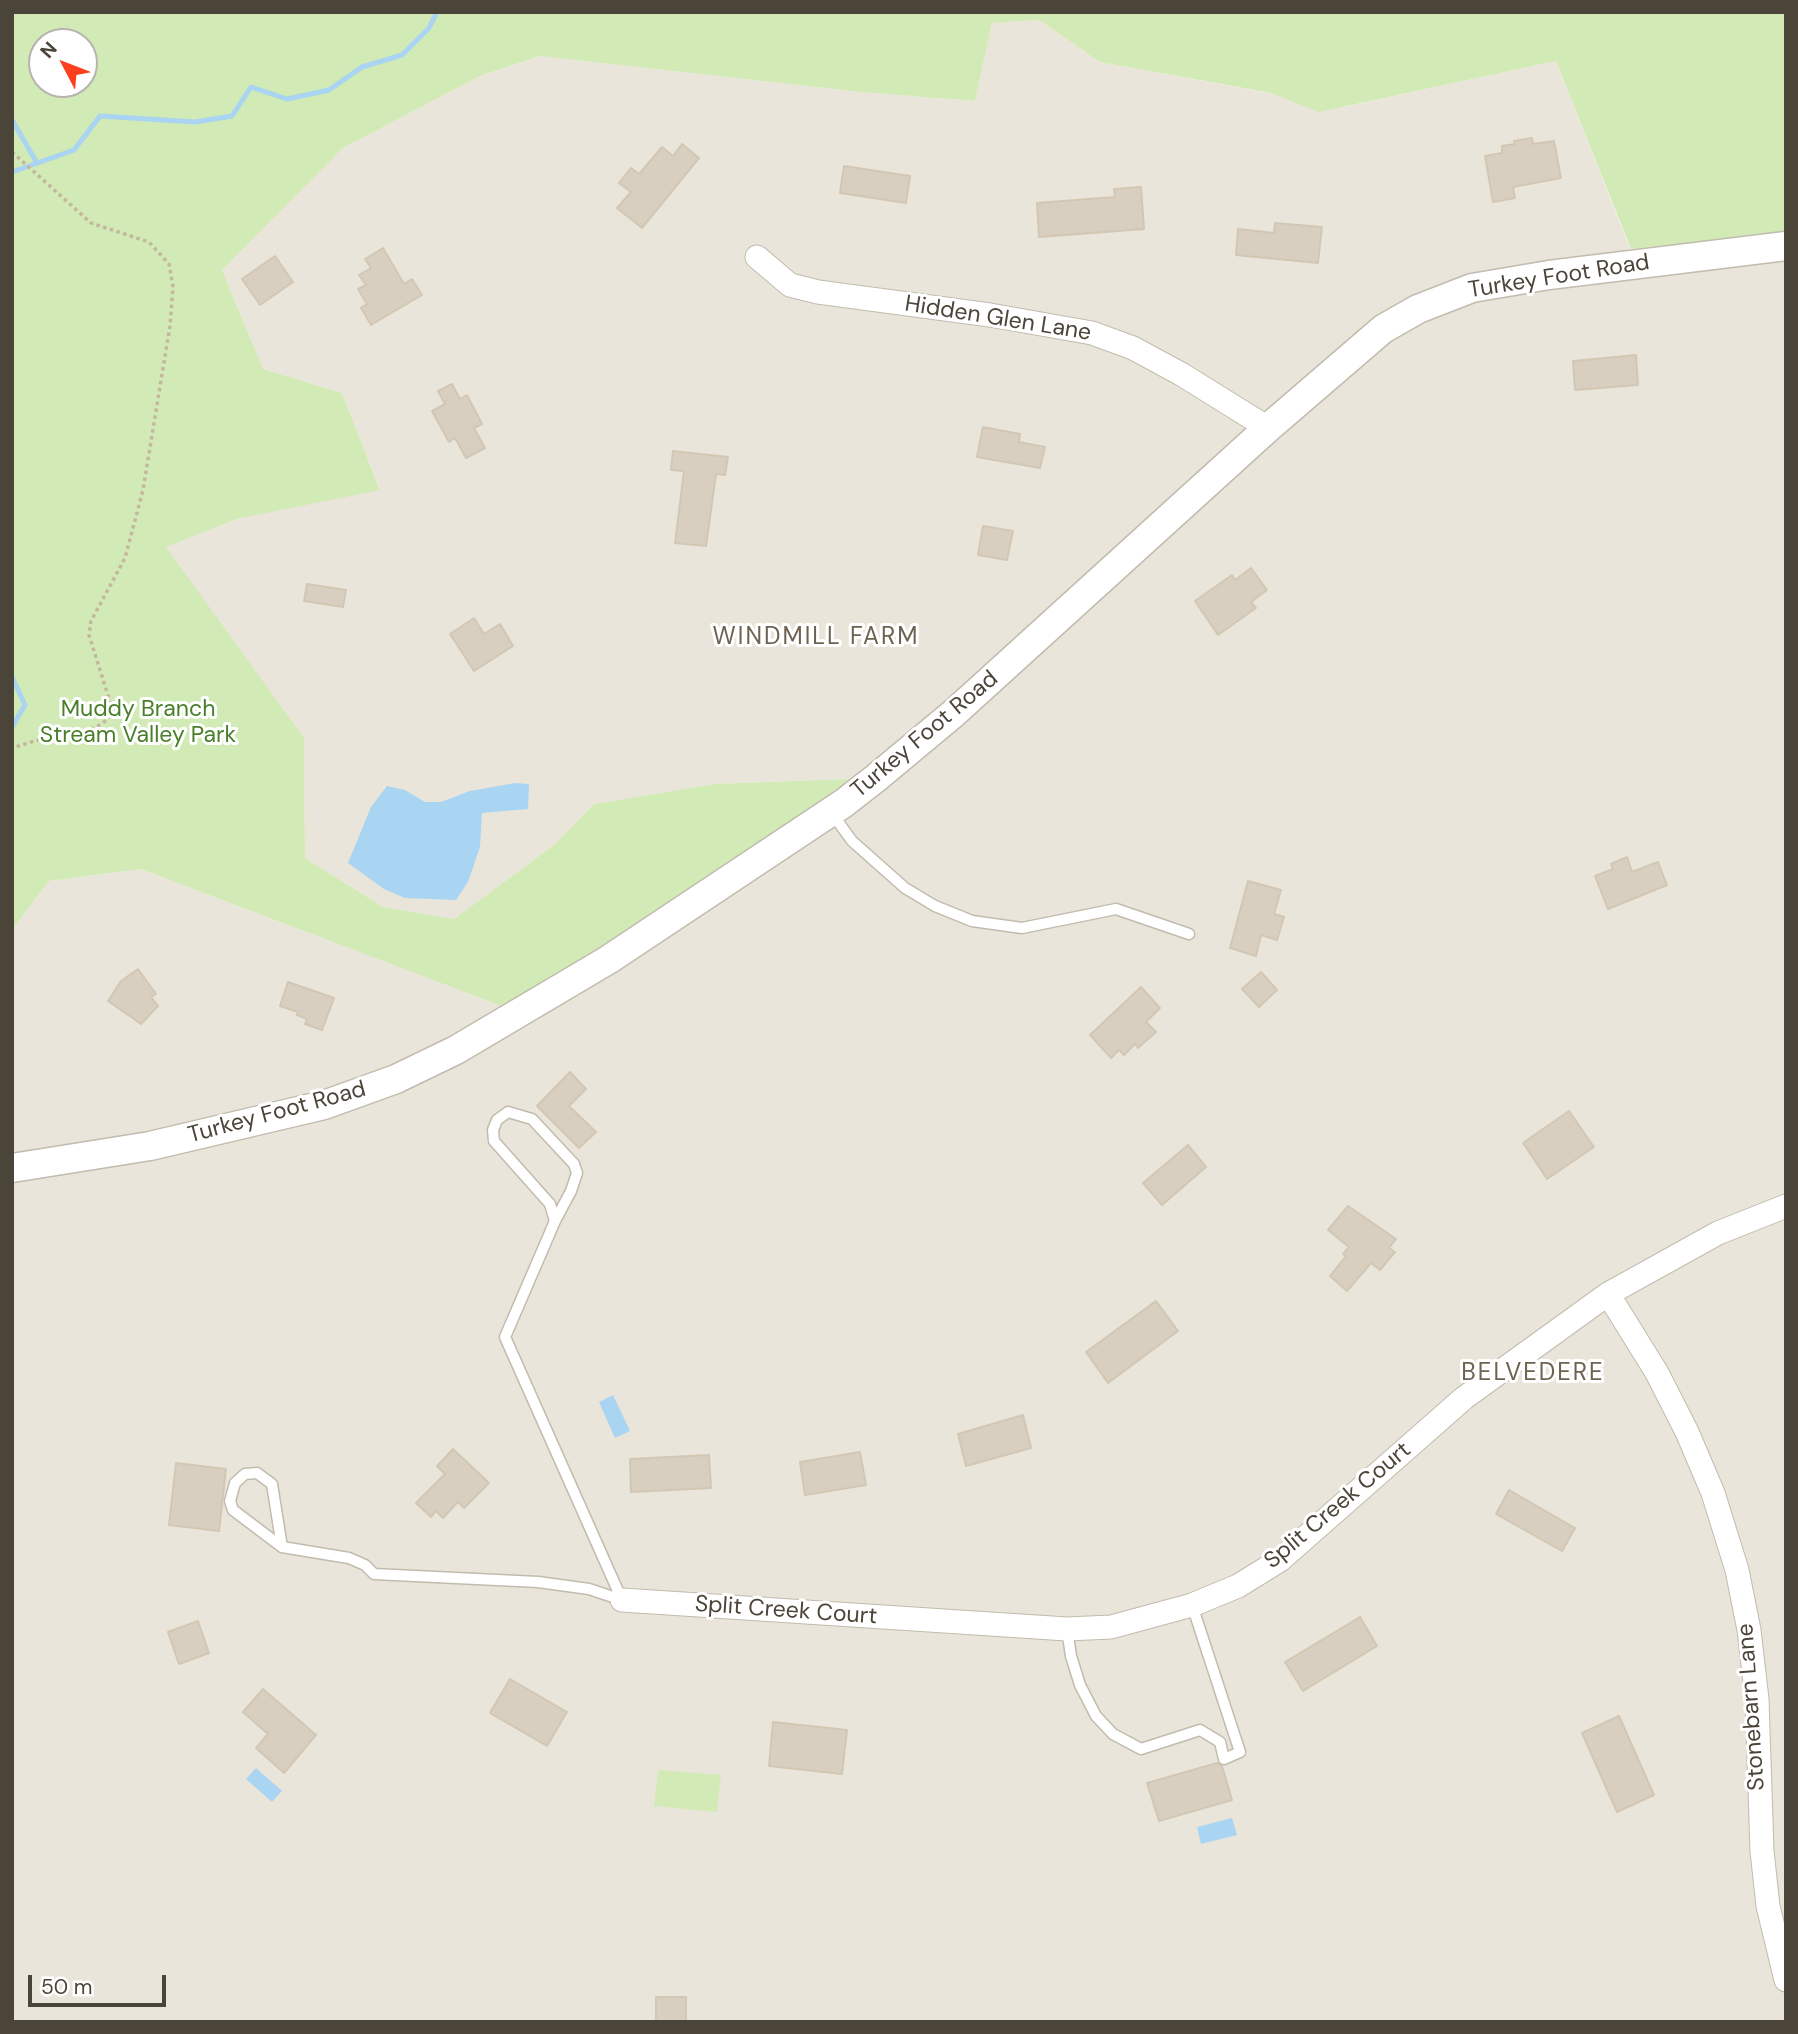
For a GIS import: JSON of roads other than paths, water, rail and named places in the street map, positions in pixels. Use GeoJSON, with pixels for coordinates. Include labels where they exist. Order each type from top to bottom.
{"type":"FeatureCollection","features":[{"type":"Feature","properties":{"kind":"street","name":"Turkey Foot Road"},"geometry":{"type":"LineString","coordinates":[[12,1168],[150,1146],[324,1105],[396,1079],[456,1050],[608,960],[831,812],[954,713],[1268,428],[1383,329],[1418,309],[1472,288],[1635,262],[1786,246]]}},
{"type":"Feature","properties":{"kind":"street","name":"Hidden Glen Lane"},"geometry":{"type":"LineString","coordinates":[[757,257],[773,274],[790,285],[818,292],[990,315],[1092,333],[1133,348],[1181,374],[1268,428]]}},
{"type":"Feature","properties":{"kind":"street","name":"Split Creek Court"},"geometry":{"type":"LineString","coordinates":[[622,1600],[1068,1629],[1111,1627],[1192,1605],[1238,1586],[1280,1560],[1464,1398],[1608,1294],[1718,1233],[1786,1206]]}},
{"type":"Feature","properties":{"kind":"street","name":"Stonebarn Lane"},"geometry":{"type":"LineString","coordinates":[[1608,1294],[1657,1373],[1687,1432],[1713,1493],[1737,1570],[1749,1630],[1757,1699],[1762,1851],[1768,1906],[1786,1980]]}},
{"type":"Feature","properties":{"kind":"lane"},"geometry":{"type":"LineString","coordinates":[[831,812],[852,841],[905,888],[935,906],[972,921],[1022,928],[1116,909],[1189,934]]}},
{"type":"Feature","properties":{"kind":"lane"},"geometry":{"type":"LineString","coordinates":[[555,1221],[550,1204],[494,1141],[493,1130],[497,1120],[508,1112],[532,1119],[574,1164],[576,1173],[571,1191],[555,1221],[505,1337],[622,1600]]}},
{"type":"Feature","properties":{"kind":"lane"},"geometry":{"type":"LineString","coordinates":[[282,1547],[272,1484],[257,1473],[245,1474],[235,1483],[230,1501],[233,1510],[282,1547],[349,1558],[365,1564],[374,1574],[538,1582],[589,1589],[622,1600]]}},
{"type":"Feature","properties":{"kind":"lane"},"geometry":{"type":"LineString","coordinates":[[1068,1629],[1070,1656],[1080,1685],[1097,1716],[1113,1734],[1141,1749],[1200,1730],[1220,1742],[1224,1759],[1240,1752],[1192,1605]]}},
{"type":"Feature","properties":{"kind":"water"},"geometry":{"type":"Polygon","coordinates":[[[515,783],[529,784],[528,809],[482,813],[480,847],[468,882],[456,900],[405,898],[384,889],[348,863],[371,807],[387,786],[405,790],[425,802],[441,802],[470,791],[515,783]]]}},
{"type":"Feature","properties":{"kind":"water"},"geometry":{"type":"Polygon","coordinates":[[[613,1395],[630,1431],[615,1438],[599,1402],[613,1395]]]}},
{"type":"Feature","properties":{"kind":"water"},"geometry":{"type":"Polygon","coordinates":[[[256,1768],[282,1791],[272,1802],[246,1779],[256,1768]]]}},
{"type":"Feature","properties":{"kind":"water"},"geometry":{"type":"Polygon","coordinates":[[[1232,1818],[1237,1835],[1201,1844],[1197,1827],[1232,1818]]]}},
{"type":"Feature","properties":{"kind":"waterway"},"geometry":{"type":"LineString","coordinates":[[12,172],[74,150],[100,116],[195,122],[232,116],[251,87],[287,99],[329,90],[362,67],[402,55],[429,28],[437,12]]}},
{"type":"Feature","properties":{"kind":"waterway"},"geometry":{"type":"LineString","coordinates":[[12,120],[37,163]]}},
{"type":"Feature","properties":{"kind":"waterway"},"geometry":{"type":"LineString","coordinates":[[12,677],[25,705],[12,727]]}},
{"type":"Feature","properties":{"kind":"district","name":"WINDMILL FARM"},"geometry":{"type":"Point","coordinates":[816,638]}},
{"type":"Feature","properties":{"kind":"district","name":"BELVEDERE"},"geometry":{"type":"Point","coordinates":[1533,1374]}},
{"type":"Feature","properties":{"kind":"park label","name":"Muddy Branch Stream Valley Park"},"geometry":{"type":"Point","coordinates":[138,723]}}]}
